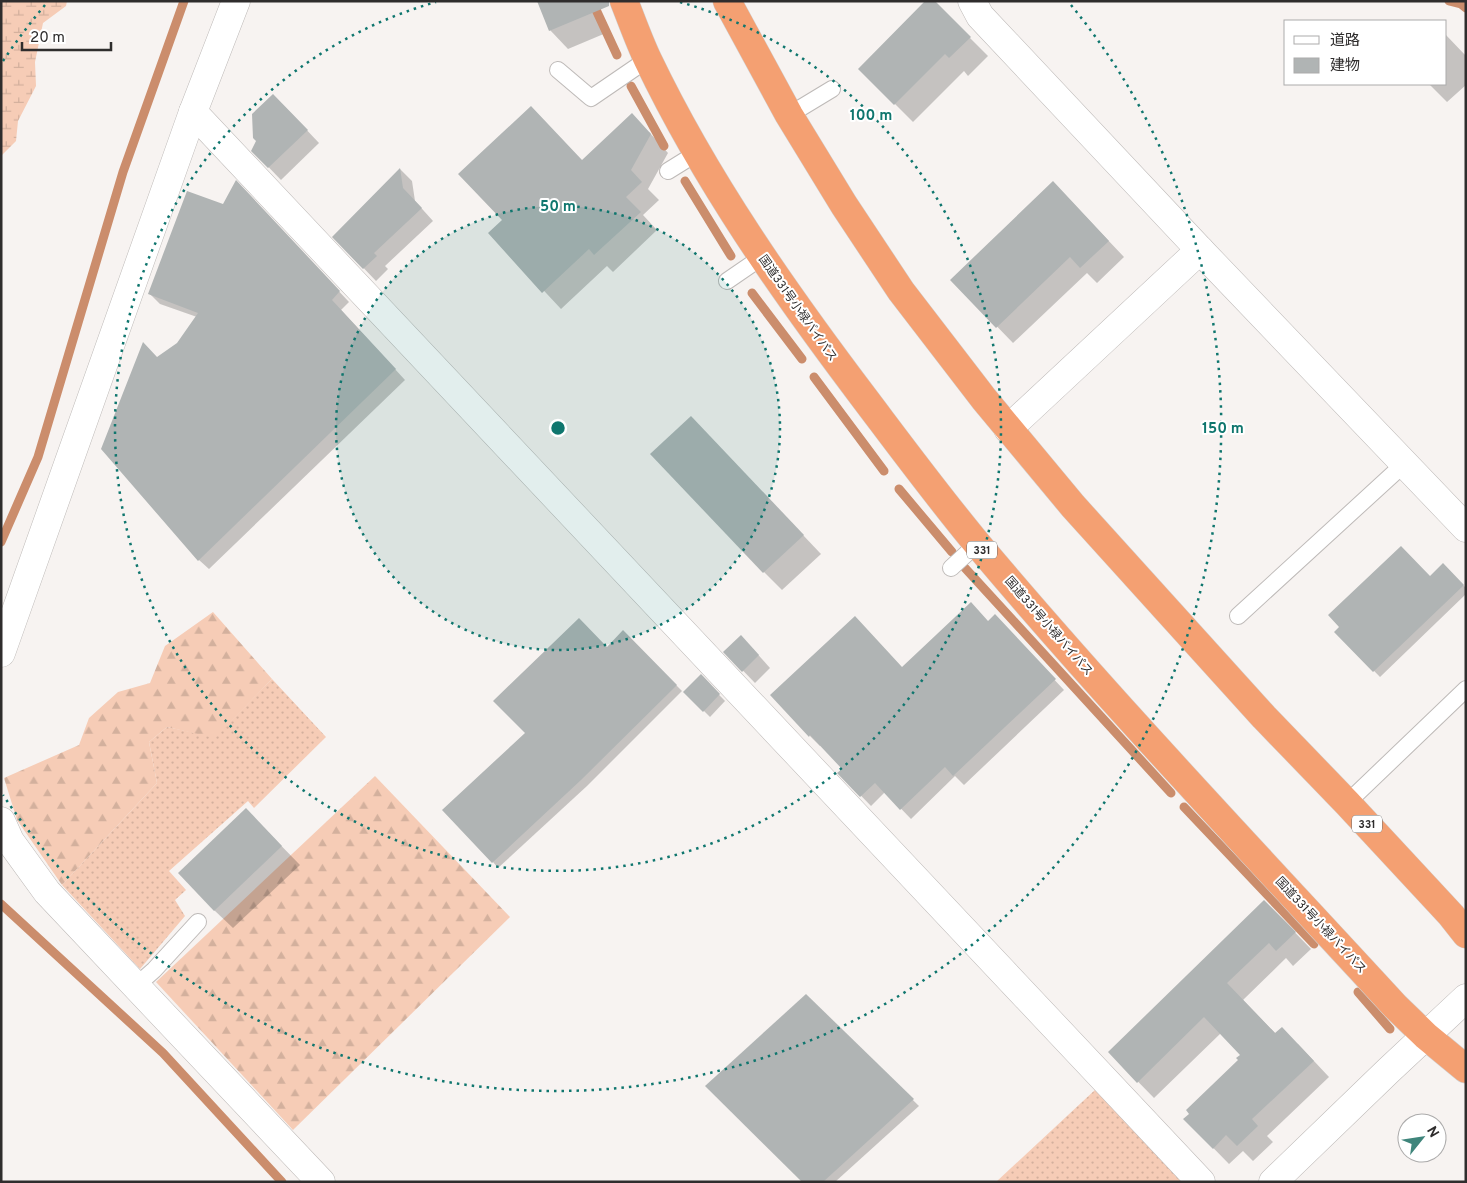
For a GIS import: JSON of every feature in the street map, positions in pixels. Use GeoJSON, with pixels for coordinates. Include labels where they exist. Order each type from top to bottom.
{"type":"FeatureCollection","features":[{"type":"Feature","properties":{"kind":"highway","name":"国道331号小禄バイパス"},"geometry":{"type":"LineString","coordinates":[[624,1],[648,59],[697,153],[762,257],[827,349],[913,463],[977,544],[1110,695],[1382,991],[1426,1036],[1466,1069]]}},
{"type":"Feature","properties":{"kind":"highway","name":"331"},"geometry":{"type":"LineString","coordinates":[[727,1],[789,115],[844,206],[901,291],[1008,429],[1073,506],[1264,717],[1347,802],[1451,915],[1466,934]]}},
{"type":"Feature","properties":{"kind":"street"},"geometry":{"type":"LineString","coordinates":[[1,653],[194,112],[236,1]]}},
{"type":"Feature","properties":{"kind":"street"},"geometry":{"type":"LineString","coordinates":[[972,1],[980,16],[1200,250],[1466,528]]}},
{"type":"Feature","properties":{"kind":"street"},"geometry":{"type":"LineString","coordinates":[[194,112],[1201,1182]]}},
{"type":"Feature","properties":{"kind":"street"},"geometry":{"type":"LineString","coordinates":[[1008,429],[1200,250]]}},
{"type":"Feature","properties":{"kind":"street"},"geometry":{"type":"LineString","coordinates":[[1,821],[10,841],[47,892],[321,1182]]}},
{"type":"Feature","properties":{"kind":"street"},"geometry":{"type":"LineString","coordinates":[[1273,1182],[1466,998]]}},
{"type":"Feature","properties":{"kind":"lane"},"geometry":{"type":"LineString","coordinates":[[558,70],[592,98],[648,59]]}},
{"type":"Feature","properties":{"kind":"lane"},"geometry":{"type":"LineString","coordinates":[[789,115],[832,89]]}},
{"type":"Feature","properties":{"kind":"lane"},"geometry":{"type":"LineString","coordinates":[[668,171],[697,153]]}},
{"type":"Feature","properties":{"kind":"lane"},"geometry":{"type":"LineString","coordinates":[[727,281],[762,257]]}},
{"type":"Feature","properties":{"kind":"lane"},"geometry":{"type":"LineString","coordinates":[[1238,616],[1404,464]]}},
{"type":"Feature","properties":{"kind":"lane"},"geometry":{"type":"LineString","coordinates":[[951,568],[977,544]]}},
{"type":"Feature","properties":{"kind":"lane"},"geometry":{"type":"LineString","coordinates":[[1347,802],[1466,689]]}},
{"type":"Feature","properties":{"kind":"lane"},"geometry":{"type":"LineString","coordinates":[[136,986],[154,970],[198,922]]}},
{"type":"Feature","properties":{"kind":"green space"},"geometry":{"type":"Polygon","coordinates":[[[1,1],[67,1],[66,6],[43,23],[35,62],[36,86],[18,121],[16,141],[1,156],[1,1]]]}},
{"type":"Feature","properties":{"kind":"green space"},"geometry":{"type":"Polygon","coordinates":[[[213,612],[272,679],[215,738],[167,727],[149,742],[157,783],[62,885],[17,820],[4,778],[79,745],[89,718],[118,692],[150,683],[165,646],[213,612]]]}},
{"type":"Feature","properties":{"kind":"green space"},"geometry":{"type":"Polygon","coordinates":[[[272,679],[326,737],[254,808],[248,801],[169,871],[186,890],[175,900],[185,916],[140,969],[62,885],[157,783],[149,742],[167,727],[215,737],[272,679]]]}},
{"type":"Feature","properties":{"kind":"green space"},"geometry":{"type":"Polygon","coordinates":[[[375,776],[510,917],[293,1130],[156,982],[375,776]]]}},
{"type":"Feature","properties":{"kind":"green space"},"geometry":{"type":"Polygon","coordinates":[[[1096,1089],[1184,1182],[996,1182],[1096,1089]]]}},
{"type":"Feature","properties":{"kind":"building"},"geometry":{"type":"Polygon","coordinates":[[[537,1],[609,1],[609,6],[549,31],[537,1]]]}},
{"type":"Feature","properties":{"kind":"building"},"geometry":{"type":"Polygon","coordinates":[[[925,1],[935,1],[971,37],[949,58],[945,54],[894,105],[858,69],[925,1]]]}},
{"type":"Feature","properties":{"kind":"building"},"geometry":{"type":"Polygon","coordinates":[[[273,94],[308,130],[268,168],[251,151],[256,141],[253,138],[252,114],[273,94]]]}},
{"type":"Feature","properties":{"kind":"building"},"geometry":{"type":"Polygon","coordinates":[[[531,106],[582,160],[632,113],[651,134],[631,170],[642,182],[626,197],[641,212],[594,255],[589,249],[542,293],[488,233],[502,220],[458,174],[531,106]]]}},
{"type":"Feature","properties":{"kind":"building"},"geometry":{"type":"Polygon","coordinates":[[[400,168],[403,188],[422,208],[374,253],[377,256],[363,269],[332,237],[400,168]]]}},
{"type":"Feature","properties":{"kind":"building"},"geometry":{"type":"Polygon","coordinates":[[[236,180],[340,291],[332,300],[396,369],[198,561],[101,449],[143,342],[157,357],[177,343],[198,313],[148,294],[187,191],[223,204],[236,180]]]}},
{"type":"Feature","properties":{"kind":"building"},"geometry":{"type":"Polygon","coordinates":[[[1053,181],[1109,241],[1080,268],[1070,257],[996,328],[950,280],[1053,181]]]}},
{"type":"Feature","properties":{"kind":"building"},"geometry":{"type":"Polygon","coordinates":[[[691,416],[804,535],[763,573],[650,454],[691,416]]]}},
{"type":"Feature","properties":{"kind":"building"},"geometry":{"type":"Polygon","coordinates":[[[1401,546],[1430,576],[1443,563],[1464,585],[1373,672],[1334,632],[1339,627],[1328,615],[1401,546]]]}},
{"type":"Feature","properties":{"kind":"building"},"geometry":{"type":"Polygon","coordinates":[[[971,602],[988,621],[995,614],[1056,679],[953,776],[945,767],[900,810],[875,783],[860,797],[837,773],[842,769],[770,695],[855,616],[902,667],[971,602]]]}},
{"type":"Feature","properties":{"kind":"building"},"geometry":{"type":"Polygon","coordinates":[[[579,618],[607,647],[623,630],[677,685],[581,780],[492,863],[442,810],[525,733],[493,701],[579,618]]]}},
{"type":"Feature","properties":{"kind":"building"},"geometry":{"type":"Polygon","coordinates":[[[741,635],[759,655],[742,672],[723,652],[741,635]]]}},
{"type":"Feature","properties":{"kind":"building"},"geometry":{"type":"Polygon","coordinates":[[[701,674],[720,694],[703,712],[683,692],[701,674]]]}},
{"type":"Feature","properties":{"kind":"building"},"geometry":{"type":"Polygon","coordinates":[[[246,808],[282,846],[214,911],[178,873],[246,808]]]}},
{"type":"Feature","properties":{"kind":"building"},"geometry":{"type":"Polygon","coordinates":[[[1264,900],[1296,932],[1276,951],[1269,943],[1227,983],[1275,1033],[1282,1027],[1314,1061],[1252,1119],[1258,1126],[1237,1146],[1226,1135],[1213,1149],[1183,1119],[1189,1114],[1186,1110],[1238,1060],[1236,1058],[1240,1055],[1204,1017],[1137,1083],[1108,1052],[1264,900]]]}},
{"type":"Feature","properties":{"kind":"building"},"geometry":{"type":"Polygon","coordinates":[[[806,994],[914,1099],[823,1182],[802,1182],[705,1086],[806,994]]]}},
{"type":"Feature","properties":{"kind":"waterway"},"geometry":{"type":"LineString","coordinates":[[1,542],[38,457],[123,172],[184,1]]}},
{"type":"Feature","properties":{"kind":"waterway"},"geometry":{"type":"LineString","coordinates":[[592,1],[617,55]]}},
{"type":"Feature","properties":{"kind":"waterway"},"geometry":{"type":"LineString","coordinates":[[1449,1],[1461,4],[1466,8]]}},
{"type":"Feature","properties":{"kind":"waterway"},"geometry":{"type":"LineString","coordinates":[[631,86],[664,146]]}},
{"type":"Feature","properties":{"kind":"waterway"},"geometry":{"type":"LineString","coordinates":[[685,181],[731,256]]}},
{"type":"Feature","properties":{"kind":"waterway"},"geometry":{"type":"LineString","coordinates":[[752,293],[802,359]]}},
{"type":"Feature","properties":{"kind":"waterway"},"geometry":{"type":"LineString","coordinates":[[814,377],[884,471]]}},
{"type":"Feature","properties":{"kind":"waterway"},"geometry":{"type":"LineString","coordinates":[[899,489],[952,552]]}},
{"type":"Feature","properties":{"kind":"waterway"},"geometry":{"type":"LineString","coordinates":[[965,568],[1171,793]]}},
{"type":"Feature","properties":{"kind":"waterway"},"geometry":{"type":"LineString","coordinates":[[1184,807],[1314,944]]}},
{"type":"Feature","properties":{"kind":"waterway"},"geometry":{"type":"LineString","coordinates":[[1,904],[163,1053],[282,1182]]}},
{"type":"Feature","properties":{"kind":"waterway"},"geometry":{"type":"LineString","coordinates":[[1358,992],[1390,1029]]}}]}
